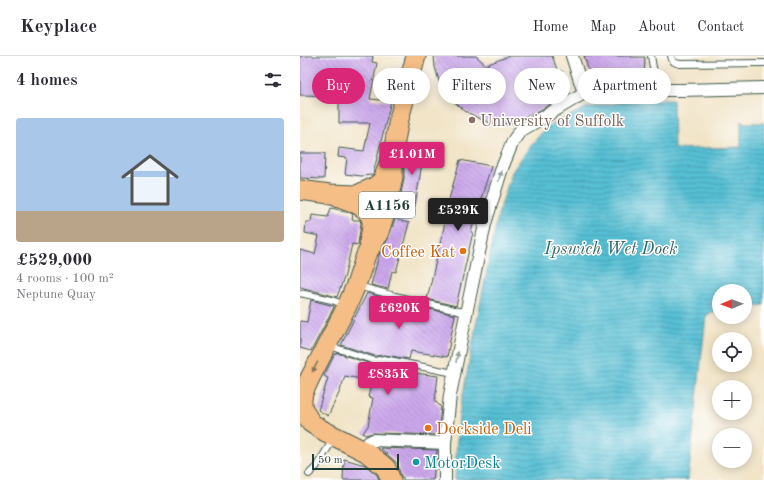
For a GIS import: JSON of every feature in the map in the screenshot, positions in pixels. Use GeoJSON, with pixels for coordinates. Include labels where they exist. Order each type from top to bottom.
{"type":"FeatureCollection","features":[{"type":"Feature","properties":{"kind":"main road","name":"A1156"},"geometry":{"type":"LineString","coordinates":[[300,190],[330,194],[357,195],[376,186],[382,180],[385,176],[393,152],[399,119],[416,56]]}},
{"type":"Feature","properties":{"kind":"main road","name":"A1156"},"geometry":{"type":"LineString","coordinates":[[390,478],[386,468],[380,462],[364,451],[311,423],[301,407],[303,393],[347,306],[356,286],[366,255],[390,208],[393,177],[393,152]]}},
{"type":"Feature","properties":{"kind":"main road"},"geometry":{"type":"LineString","coordinates":[[330,194],[354,202],[364,208],[370,216],[372,224],[366,255]]}},
{"type":"Feature","properties":{"kind":"street"},"geometry":{"type":"LineString","coordinates":[[572,56],[578,74]]}},
{"type":"Feature","properties":{"kind":"street"},"geometry":{"type":"LineString","coordinates":[[671,90],[764,88]]}},
{"type":"Feature","properties":{"kind":"street"},"geometry":{"type":"LineString","coordinates":[[445,480],[445,443],[454,373],[485,224],[502,168],[513,141],[520,131],[578,97]]}},
{"type":"Feature","properties":{"kind":"street"},"geometry":{"type":"LineString","coordinates":[[364,451],[369,442],[374,440],[445,443]]}},
{"type":"Feature","properties":{"kind":"lane"},"geometry":{"type":"LineString","coordinates":[[651,56],[653,68]]}},
{"type":"Feature","properties":{"kind":"lane"},"geometry":{"type":"LineString","coordinates":[[671,56],[674,62],[680,64],[764,63]]}},
{"type":"Feature","properties":{"kind":"lane"},"geometry":{"type":"LineString","coordinates":[[356,286],[466,313]]}},
{"type":"Feature","properties":{"kind":"lane"},"geometry":{"type":"LineString","coordinates":[[300,293],[332,300],[347,306]]}},
{"type":"Feature","properties":{"kind":"lane"},"geometry":{"type":"LineString","coordinates":[[327,345],[375,361],[384,359],[454,373]]}},
{"type":"Feature","properties":{"kind":"lane"},"geometry":{"type":"LineString","coordinates":[[309,474],[316,468],[335,436]]}},
{"type":"Feature","properties":{"kind":"water","name":"Ipswich Wet Dock"},"geometry":{"type":"Polygon","coordinates":[[[671,100],[673,100],[674,149],[741,147],[741,121],[746,123],[764,123],[764,305],[752,307],[752,284],[712,284],[712,312],[706,316],[688,480],[455,480],[459,415],[498,215],[512,172],[530,146],[548,126],[588,107],[611,104],[671,104],[671,100]]]}},
{"type":"Feature","properties":{"kind":"building"},"geometry":{"type":"Polygon","coordinates":[[[300,56],[373,56],[372,62],[377,63],[376,68],[373,68],[373,84],[370,99],[373,99],[373,104],[390,104],[372,175],[362,176],[345,174],[347,158],[338,157],[339,148],[364,151],[370,123],[339,123],[339,104],[365,104],[365,68],[312,68],[312,95],[300,95],[300,56]]]}},
{"type":"Feature","properties":{"kind":"building"},"geometry":{"type":"Polygon","coordinates":[[[434,56],[476,56],[486,65],[509,56],[552,56],[556,68],[514,68],[514,104],[551,104],[537,112],[508,124],[491,123],[478,118],[465,111],[457,104],[506,104],[506,68],[438,68],[438,78],[434,56]]]}},
{"type":"Feature","properties":{"kind":"building"},"geometry":{"type":"Polygon","coordinates":[[[584,56],[645,57],[645,68],[588,68],[584,56]]]}},
{"type":"Feature","properties":{"kind":"building"},"geometry":{"type":"Polygon","coordinates":[[[407,147],[424,151],[415,206],[399,203],[404,179],[404,164],[407,147]]]}},
{"type":"Feature","properties":{"kind":"building"},"geometry":{"type":"Polygon","coordinates":[[[300,153],[325,153],[324,179],[300,178],[300,153]]]}},
{"type":"Feature","properties":{"kind":"building"},"geometry":{"type":"Polygon","coordinates":[[[460,160],[491,166],[471,232],[473,232],[456,306],[427,299],[448,210],[446,210],[460,160]]]}},
{"type":"Feature","properties":{"kind":"building"},"geometry":{"type":"Polygon","coordinates":[[[331,208],[351,213],[353,215],[352,220],[360,220],[361,223],[358,245],[352,244],[345,275],[337,297],[300,287],[300,250],[315,254],[319,236],[305,233],[306,222],[311,222],[312,215],[328,217],[331,208]]]}},
{"type":"Feature","properties":{"kind":"building"},"geometry":{"type":"Polygon","coordinates":[[[395,219],[409,223],[396,272],[392,271],[388,289],[371,285],[379,255],[388,239],[395,219]]]}},
{"type":"Feature","properties":{"kind":"building"},"geometry":{"type":"Polygon","coordinates":[[[367,293],[404,303],[403,307],[424,311],[425,308],[455,315],[447,357],[411,351],[409,359],[385,355],[375,356],[341,345],[367,293]]]}},
{"type":"Feature","properties":{"kind":"building"},"geometry":{"type":"Polygon","coordinates":[[[311,300],[334,306],[311,351],[300,348],[300,321],[307,322],[311,300]]]}},
{"type":"Feature","properties":{"kind":"building"},"geometry":{"type":"Polygon","coordinates":[[[337,353],[374,365],[384,364],[408,368],[407,372],[438,376],[435,401],[441,407],[438,435],[373,433],[365,435],[363,433],[368,426],[373,398],[368,397],[372,381],[345,376],[340,391],[328,416],[318,410],[328,378],[324,376],[335,354],[336,355],[337,353]]]}},
{"type":"Feature","properties":{"kind":"building","name":"MotorDesk"},"geometry":{"type":"Polygon","coordinates":[[[380,448],[437,450],[433,480],[403,480],[397,463],[380,448]]]}},
{"type":"Feature","properties":{"kind":"building"},"geometry":{"type":"Polygon","coordinates":[[[344,459],[365,465],[377,475],[379,480],[343,480],[344,459]]]}},
{"type":"Feature","properties":{"kind":"place","name":"University of Suffolk"},"geometry":{"type":"Point","coordinates":[472,120]}},
{"type":"Feature","properties":{"kind":"place","name":"Coffee Kat"},"geometry":{"type":"Point","coordinates":[463,251]}},
{"type":"Feature","properties":{"kind":"place","name":"Dockside Deli"},"geometry":{"type":"Point","coordinates":[428,428]}},
{"type":"Feature","properties":{"kind":"place","name":"MotorDesk"},"geometry":{"type":"Point","coordinates":[416,462]}}]}
